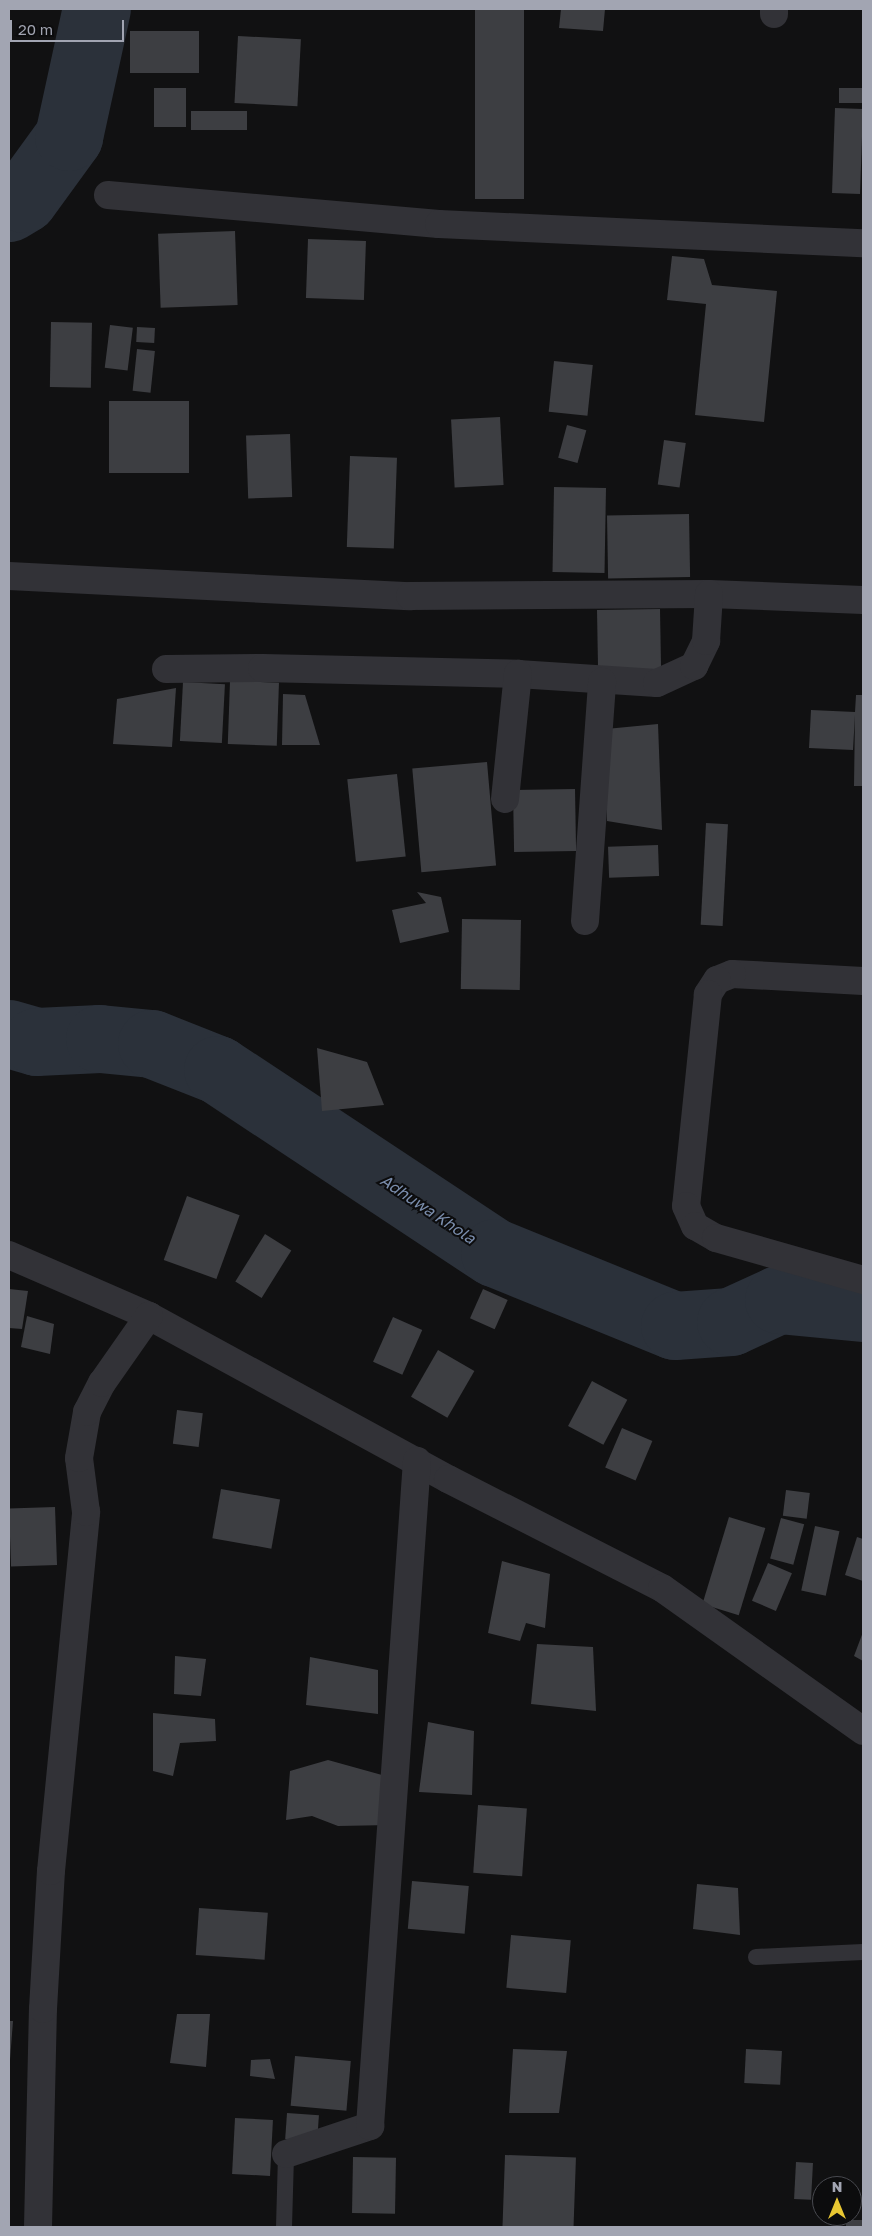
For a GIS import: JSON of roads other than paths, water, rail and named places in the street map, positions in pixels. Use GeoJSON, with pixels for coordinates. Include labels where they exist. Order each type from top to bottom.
{"type":"FeatureCollection","features":[{"type":"Feature","properties":{"kind":"street"},"geometry":{"type":"LineString","coordinates":[[108,196],[439,224],[863,243]]}},
{"type":"Feature","properties":{"kind":"street"},"geometry":{"type":"LineString","coordinates":[[9,576],[410,596],[709,594],[863,600]]}},
{"type":"Feature","properties":{"kind":"street"},"geometry":{"type":"LineString","coordinates":[[166,669],[262,668],[518,674],[602,682],[656,683],[694,666],[706,641],[709,594]]}},
{"type":"Feature","properties":{"kind":"street"},"geometry":{"type":"LineString","coordinates":[[506,799],[518,674]]}},
{"type":"Feature","properties":{"kind":"street"},"geometry":{"type":"LineString","coordinates":[[585,921],[602,682]]}},
{"type":"Feature","properties":{"kind":"street"},"geometry":{"type":"LineString","coordinates":[[863,981],[732,974],[717,980],[708,994],[686,1206],[695,1226],[716,1238],[863,1280]]}},
{"type":"Feature","properties":{"kind":"street"},"geometry":{"type":"LineString","coordinates":[[9,1255],[149,1316],[417,1461],[662,1588],[863,1732]]}},
{"type":"Feature","properties":{"kind":"street"},"geometry":{"type":"LineString","coordinates":[[38,2227],[43,2009],[51,1870],[86,1512],[79,1458],[87,1412],[102,1383],[149,1316]]}},
{"type":"Feature","properties":{"kind":"street"},"geometry":{"type":"LineString","coordinates":[[286,2154],[370,2126],[417,1461]]}},
{"type":"Feature","properties":{"kind":"lane"},"geometry":{"type":"LineString","coordinates":[[756,1957],[863,1952]]}},
{"type":"Feature","properties":{"kind":"lane"},"geometry":{"type":"LineString","coordinates":[[284,2227],[286,2154]]}},
{"type":"Feature","properties":{"kind":"waterway","name":"Adhuwa Khola"},"geometry":{"type":"LineString","coordinates":[[9,208],[24,199],[69,137],[97,9]]}},
{"type":"Feature","properties":{"kind":"waterway","name":"Adhuwa Khola"},"geometry":{"type":"LineString","coordinates":[[9,1034],[37,1042],[100,1039],[152,1044],[218,1070],[495,1253],[675,1326],[731,1322],[779,1300],[863,1308]]}}]}
